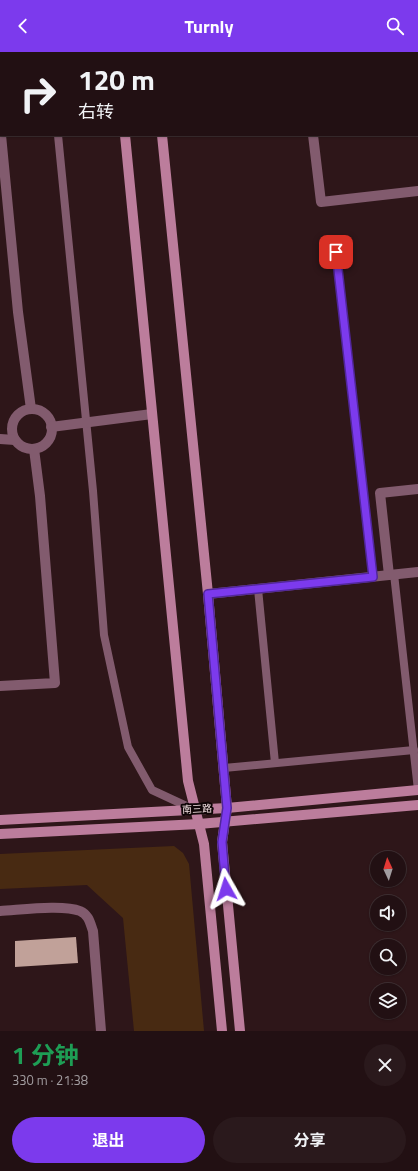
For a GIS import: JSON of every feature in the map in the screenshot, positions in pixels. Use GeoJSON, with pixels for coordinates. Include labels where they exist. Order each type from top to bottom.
{"type":"FeatureCollection","features":[{"type":"Feature","properties":{"kind":"main road"},"geometry":{"type":"LineString","coordinates":[[124,136],[188,781],[204,844],[222,1031]]}},
{"type":"Feature","properties":{"kind":"main road"},"geometry":{"type":"LineString","coordinates":[[162,136],[224,768],[227,808],[222,842],[240,1031]]}},
{"type":"Feature","properties":{"kind":"main road","name":"南三路"},"geometry":{"type":"LineString","coordinates":[[0,820],[227,808],[418,790]]}},
{"type":"Feature","properties":{"kind":"main road","name":"南三路"},"geometry":{"type":"LineString","coordinates":[[0,834],[199,824],[418,805]]}},
{"type":"Feature","properties":{"kind":"street"},"geometry":{"type":"LineString","coordinates":[[1,136],[2,169],[18,312],[31,408]]}},
{"type":"Feature","properties":{"kind":"street"},"geometry":{"type":"LineString","coordinates":[[313,136],[321,202],[418,191]]}},
{"type":"Feature","properties":{"kind":"street"},"geometry":{"type":"LineString","coordinates":[[31,408],[42,411],[48,418],[51,427],[47,442],[40,448],[34,449],[21,446],[15,440],[12,430],[14,420],[20,412],[31,408]]}},
{"type":"Feature","properties":{"kind":"street"},"geometry":{"type":"LineString","coordinates":[[51,427],[152,414]]}},
{"type":"Feature","properties":{"kind":"street"},"geometry":{"type":"LineString","coordinates":[[0,439],[15,440]]}},
{"type":"Feature","properties":{"kind":"street"},"geometry":{"type":"LineString","coordinates":[[0,686],[55,683],[41,504],[34,449]]}},
{"type":"Feature","properties":{"kind":"street"},"geometry":{"type":"LineString","coordinates":[[391,575],[380,493],[418,489]]}},
{"type":"Feature","properties":{"kind":"street"},"geometry":{"type":"LineString","coordinates":[[208,594],[418,572]]}},
{"type":"Feature","properties":{"kind":"street"},"geometry":{"type":"LineString","coordinates":[[0,911],[66,908],[81,912],[89,918],[93,931],[101,1031]]}},
{"type":"Feature","properties":{"kind":"lane"},"geometry":{"type":"LineString","coordinates":[[58,136],[86,423],[104,635],[128,747],[152,790],[195,810]]}},
{"type":"Feature","properties":{"kind":"lane"},"geometry":{"type":"LineString","coordinates":[[336,252],[373,577]]}},
{"type":"Feature","properties":{"kind":"lane"},"geometry":{"type":"LineString","coordinates":[[391,575],[418,790]]}},
{"type":"Feature","properties":{"kind":"lane"},"geometry":{"type":"LineString","coordinates":[[258,589],[276,763]]}},
{"type":"Feature","properties":{"kind":"lane"},"geometry":{"type":"LineString","coordinates":[[224,768],[414,750]]}},
{"type":"Feature","properties":{"kind":"shaded area"},"geometry":{"type":"Polygon","coordinates":[[[174,846],[183,853],[189,864],[204,1031],[134,1031],[123,918],[87,885],[0,889],[0,854],[174,846]]]}},
{"type":"Feature","properties":{"kind":"building"},"geometry":{"type":"Polygon","coordinates":[[[76,937],[78,963],[15,967],[15,941],[76,937]]]}},
{"type":"Feature","properties":{"kind":"route"},"geometry":{"type":"LineString","coordinates":[[226,889],[222,842],[227,808],[208,594],[373,577],[336,252]]}}]}
